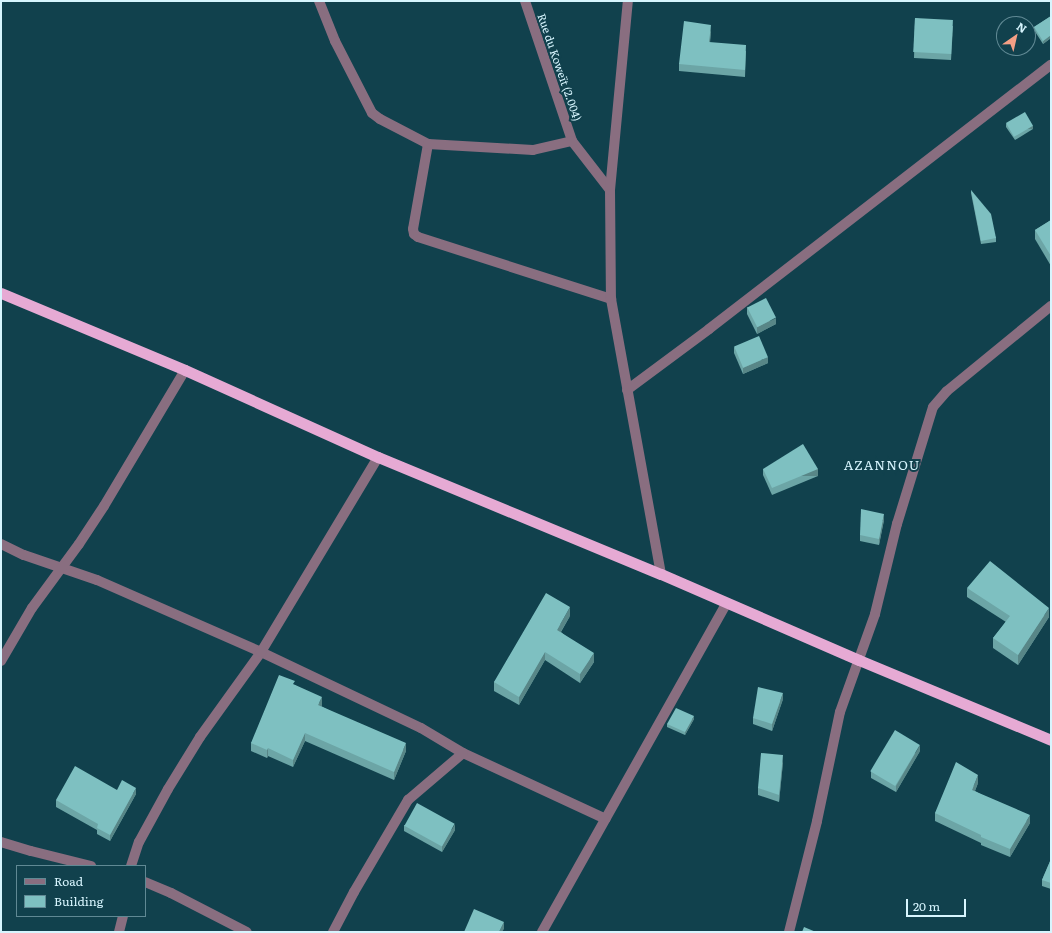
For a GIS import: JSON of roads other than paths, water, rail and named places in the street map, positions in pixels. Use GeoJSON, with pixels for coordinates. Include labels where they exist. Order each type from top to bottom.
{"type":"FeatureCollection","features":[{"type":"Feature","properties":{"kind":"highway"},"geometry":{"type":"LineString","coordinates":[[1,293],[185,370],[378,457],[661,574],[859,660],[1051,740]]}},
{"type":"Feature","properties":{"kind":"street"},"geometry":{"type":"LineString","coordinates":[[319,1],[335,41],[372,113],[380,119],[428,144],[533,150],[572,141]]}},
{"type":"Feature","properties":{"kind":"street","name":"Rue du Koweït (2.004)"},"geometry":{"type":"LineString","coordinates":[[525,1],[572,141],[610,190]]}},
{"type":"Feature","properties":{"kind":"street"},"geometry":{"type":"LineString","coordinates":[[628,1],[610,190],[611,299],[661,574]]}},
{"type":"Feature","properties":{"kind":"street"},"geometry":{"type":"LineString","coordinates":[[627,390],[709,329],[1051,65]]}},
{"type":"Feature","properties":{"kind":"street"},"geometry":{"type":"LineString","coordinates":[[428,144],[413,229],[414,234],[418,237],[611,299]]}},
{"type":"Feature","properties":{"kind":"street"},"geometry":{"type":"LineString","coordinates":[[789,932],[817,821],[840,712],[874,614],[897,524],[933,407],[946,390],[1051,306]]}},
{"type":"Feature","properties":{"kind":"street"},"geometry":{"type":"LineString","coordinates":[[1,661],[32,608],[100,513],[185,370]]}},
{"type":"Feature","properties":{"kind":"street"},"geometry":{"type":"LineString","coordinates":[[131,865],[139,842],[168,789],[200,737],[261,652],[378,457]]}},
{"type":"Feature","properties":{"kind":"street"},"geometry":{"type":"LineString","coordinates":[[1,544],[24,554],[62,566],[261,652],[421,728],[463,753],[606,819]]}},
{"type":"Feature","properties":{"kind":"street"},"geometry":{"type":"LineString","coordinates":[[542,932],[727,603]]}},
{"type":"Feature","properties":{"kind":"street"},"geometry":{"type":"LineString","coordinates":[[333,932],[354,892],[408,800],[463,753]]}},
{"type":"Feature","properties":{"kind":"street"},"geometry":{"type":"LineString","coordinates":[[1,842],[87,865]]}},
{"type":"Feature","properties":{"kind":"street"},"geometry":{"type":"LineString","coordinates":[[146,882],[171,893],[247,932]]}},
{"type":"Feature","properties":{"kind":"street"},"geometry":{"type":"LineString","coordinates":[[119,932],[123,917]]}},
{"type":"Feature","properties":{"kind":"district","name":"AZANNOU"},"geometry":{"type":"Point","coordinates":[882,465]}}]}
